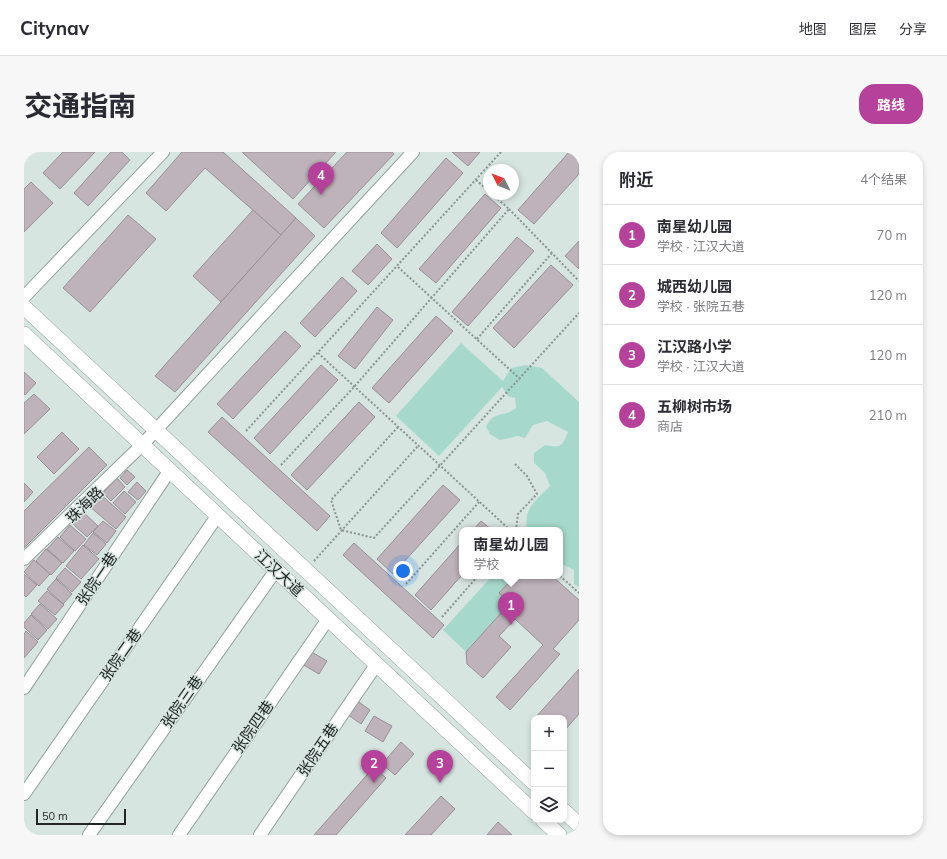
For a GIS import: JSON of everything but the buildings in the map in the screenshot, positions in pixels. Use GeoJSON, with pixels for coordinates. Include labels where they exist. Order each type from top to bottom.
{"type":"FeatureCollection","features":[{"type":"Feature","properties":{"kind":"main road","name":"江汉大道"},"geometry":{"type":"LineString","coordinates":[[24,307],[30,318],[156,428],[531,779]]}},
{"type":"Feature","properties":{"kind":"main road","name":"江汉大道"},"geometry":{"type":"LineString","coordinates":[[24,334],[531,809]]}},
{"type":"Feature","properties":{"kind":"main road"},"geometry":{"type":"LineString","coordinates":[[567,814],[579,825]]}},
{"type":"Feature","properties":{"kind":"main road"},"geometry":{"type":"LineString","coordinates":[[546,823],[559,835]]}},
{"type":"Feature","properties":{"kind":"street"},"geometry":{"type":"LineString","coordinates":[[24,297],[163,152]]}},
{"type":"Feature","properties":{"kind":"street"},"geometry":{"type":"LineString","coordinates":[[144,445],[156,428],[413,152]]}},
{"type":"Feature","properties":{"kind":"street","name":"珠海路"},"geometry":{"type":"LineString","coordinates":[[24,559],[144,445]]}},
{"type":"Feature","properties":{"kind":"street","name":"珠海路"},"geometry":{"type":"LineString","coordinates":[[24,564],[144,445]]}},
{"type":"Feature","properties":{"kind":"street","name":"张院一巷"},"geometry":{"type":"LineString","coordinates":[[24,682],[169,469]]}},
{"type":"Feature","properties":{"kind":"street","name":"张院一巷"},"geometry":{"type":"LineString","coordinates":[[24,688],[169,469]]}},
{"type":"Feature","properties":{"kind":"street","name":"张院二巷"},"geometry":{"type":"LineString","coordinates":[[24,788],[216,514]]}},
{"type":"Feature","properties":{"kind":"street","name":"张院二巷"},"geometry":{"type":"LineString","coordinates":[[24,794],[216,514]]}},
{"type":"Feature","properties":{"kind":"street","name":"张院三巷"},"geometry":{"type":"LineString","coordinates":[[89,835],[276,570]]}},
{"type":"Feature","properties":{"kind":"street","name":"张院四巷"},"geometry":{"type":"LineString","coordinates":[[179,835],[328,619]]}},
{"type":"Feature","properties":{"kind":"street","name":"张院五巷"},"geometry":{"type":"LineString","coordinates":[[260,835],[376,665]]}},
{"type":"Feature","properties":{"kind":"path"},"geometry":{"type":"LineString","coordinates":[[246,431],[398,267],[501,152]]}},
{"type":"Feature","properties":{"kind":"path"},"geometry":{"type":"LineString","coordinates":[[476,180],[483,186]]}},
{"type":"Feature","properties":{"kind":"path"},"geometry":{"type":"LineString","coordinates":[[499,200],[579,281]]}},
{"type":"Feature","properties":{"kind":"path"},"geometry":{"type":"LineString","coordinates":[[281,465],[354,387],[509,209]]}},
{"type":"Feature","properties":{"kind":"path"},"geometry":{"type":"LineString","coordinates":[[477,339],[552,253]]}},
{"type":"Feature","properties":{"kind":"path"},"geometry":{"type":"LineString","coordinates":[[398,267],[520,379]]}},
{"type":"Feature","properties":{"kind":"path"},"geometry":{"type":"LineString","coordinates":[[341,530],[374,538],[579,313]]}},
{"type":"Feature","properties":{"kind":"path"},"geometry":{"type":"LineString","coordinates":[[318,353],[507,527]]}},
{"type":"Feature","properties":{"kind":"path"},"geometry":{"type":"LineString","coordinates":[[341,530],[331,500],[398,427]]}},
{"type":"Feature","properties":{"kind":"path"},"geometry":{"type":"LineString","coordinates":[[306,569],[418,446]]}},
{"type":"Feature","properties":{"kind":"path"},"geometry":{"type":"LineString","coordinates":[[516,464],[527,476],[536,494],[518,514],[516,527]]}},
{"type":"Feature","properties":{"kind":"path"},"geometry":{"type":"LineString","coordinates":[[406,584],[479,502]]}},
{"type":"Feature","properties":{"kind":"path"},"geometry":{"type":"LineString","coordinates":[[442,617],[475,579]]}},
{"type":"Feature","properties":{"kind":"path"},"geometry":{"type":"LineString","coordinates":[[563,579],[579,593]]}},
{"type":"Feature","properties":{"kind":"green space"},"geometry":{"type":"Polygon","coordinates":[[[461,343],[503,381],[511,368],[526,365],[542,368],[579,402],[579,587],[574,584],[574,570],[563,564],[563,527],[527,527],[526,523],[527,516],[532,505],[550,486],[545,473],[534,463],[534,453],[545,445],[560,445],[564,441],[568,432],[547,421],[533,425],[525,438],[518,436],[500,440],[490,434],[486,427],[492,418],[512,411],[516,408],[515,398],[508,396],[502,387],[439,456],[396,416],[461,343]]]}},
{"type":"Feature","properties":{"kind":"green space"},"geometry":{"type":"Polygon","coordinates":[[[489,579],[512,579],[499,593],[510,603],[466,652],[443,630],[489,579]]]}},
{"type":"Feature","properties":{"kind":"place","name":"五柳树市场"},"geometry":{"type":"Point","coordinates":[321,195]}},
{"type":"Feature","properties":{"kind":"place","name":"南星幼儿园"},"geometry":{"type":"Point","coordinates":[511,625]}},
{"type":"Feature","properties":{"kind":"place","name":"城西幼儿园"},"geometry":{"type":"Point","coordinates":[374,783]}},
{"type":"Feature","properties":{"kind":"place","name":"江汉路小学"},"geometry":{"type":"Point","coordinates":[440,783]}}]}
